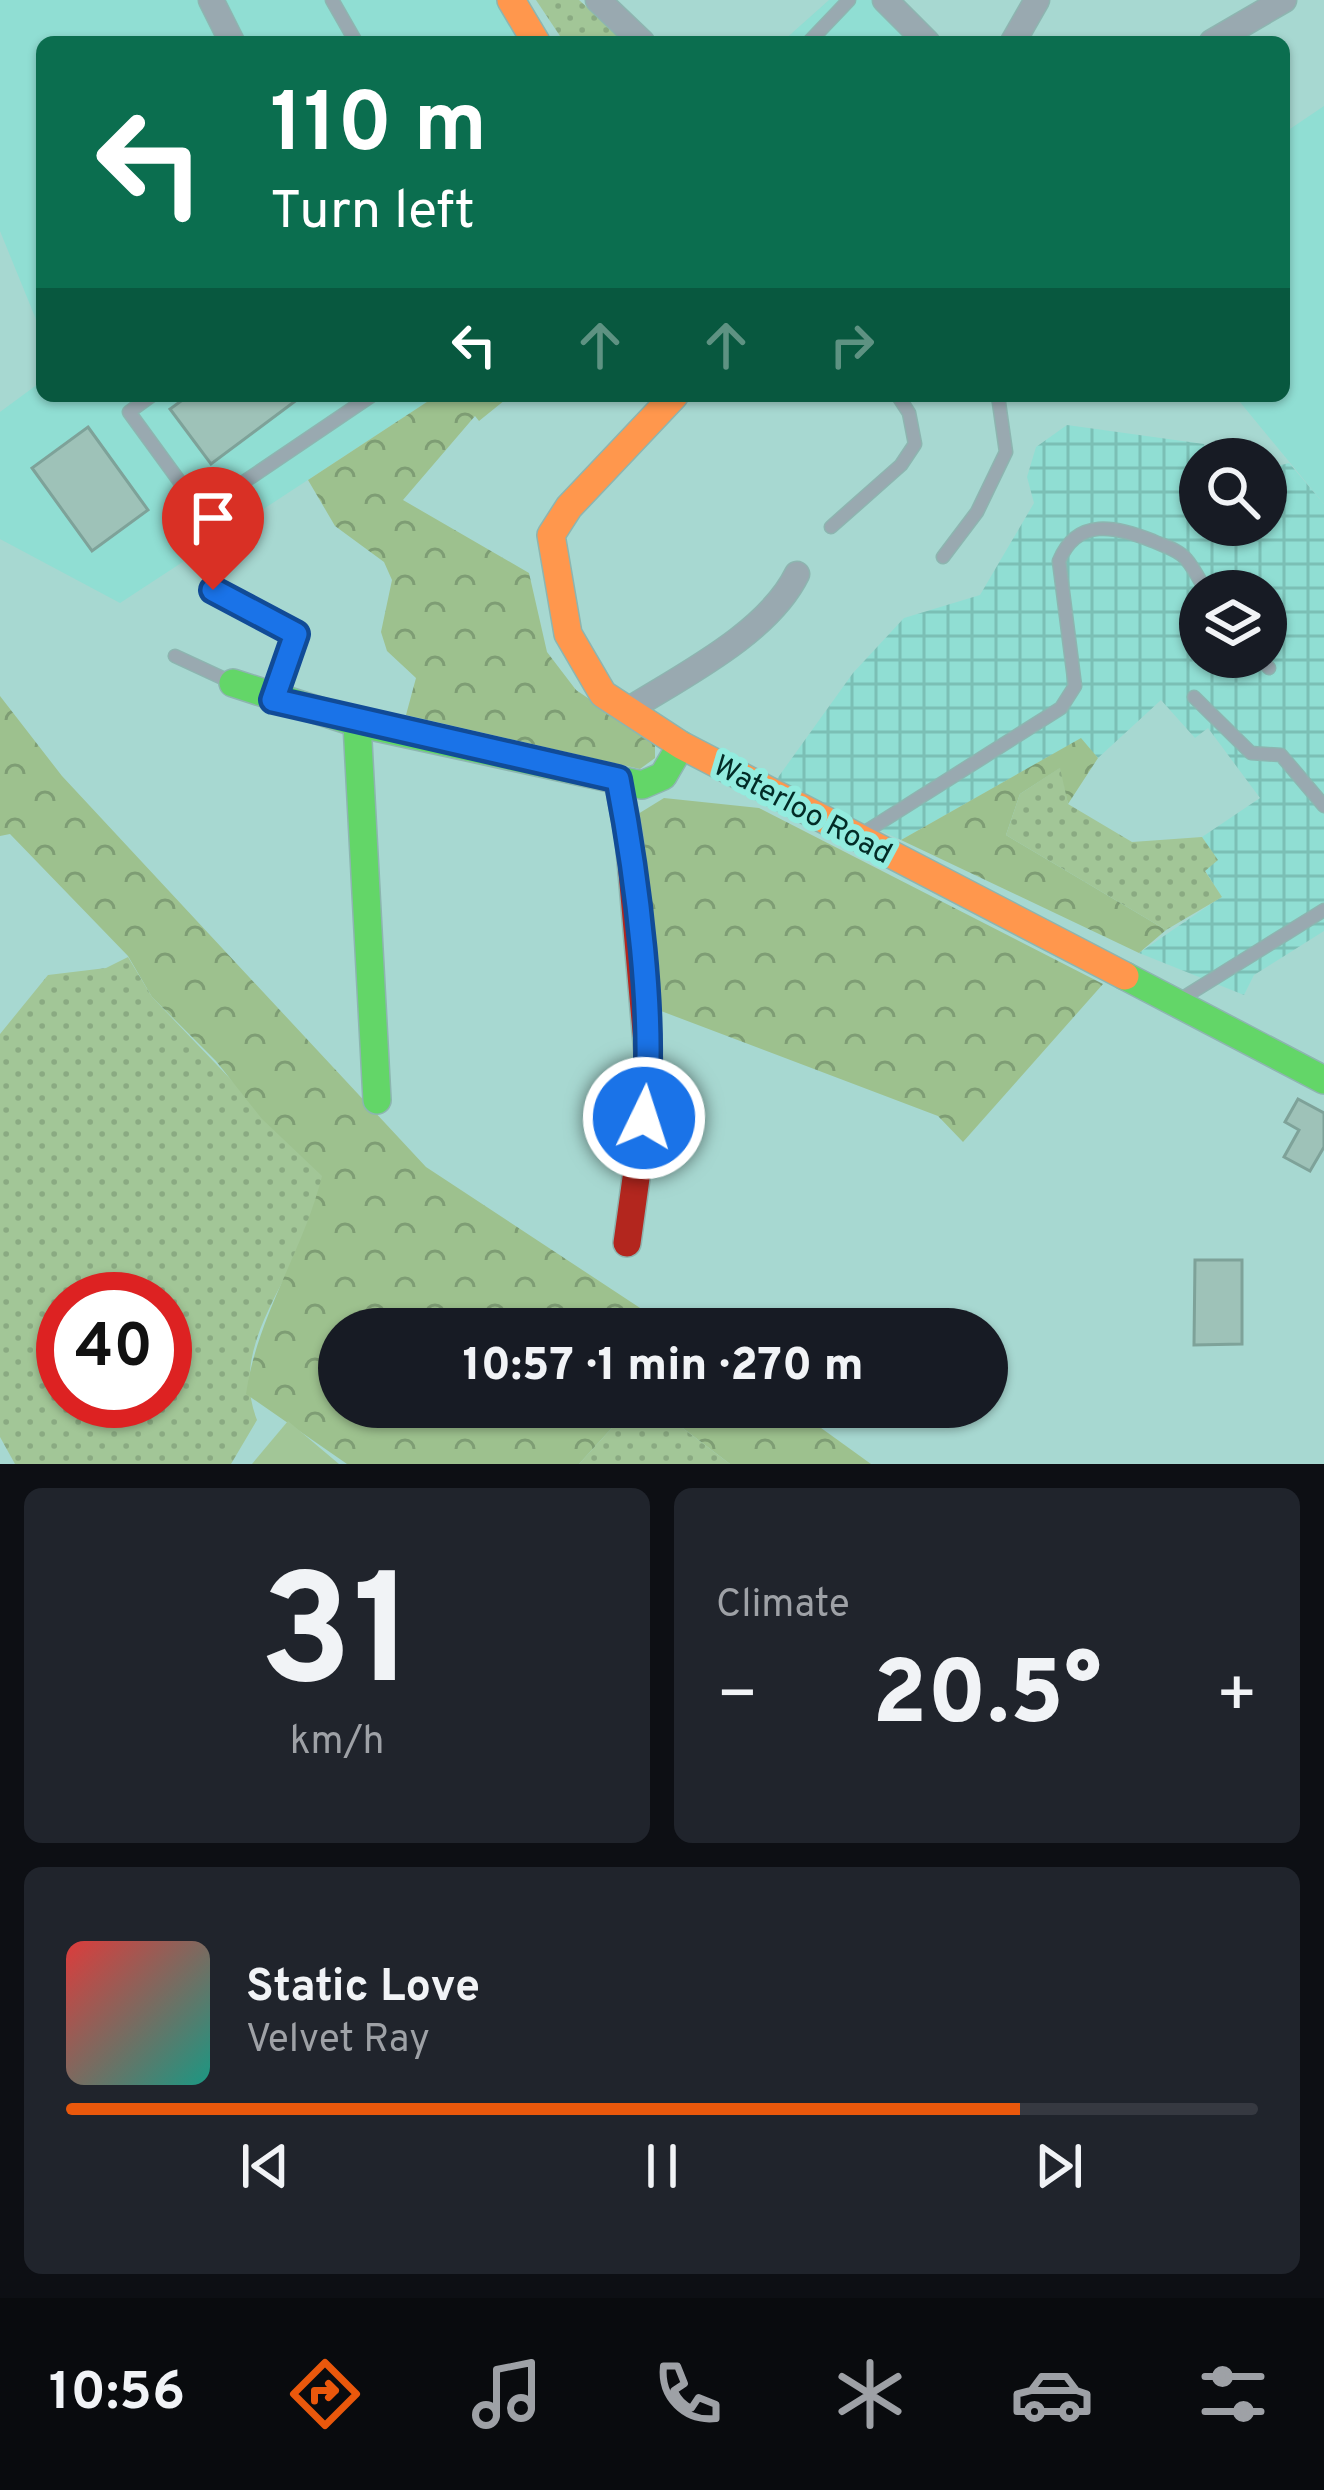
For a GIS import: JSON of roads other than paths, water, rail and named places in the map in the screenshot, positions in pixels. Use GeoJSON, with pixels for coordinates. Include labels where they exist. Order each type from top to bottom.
{"type":"FeatureCollection","features":[{"type":"Feature","properties":{"kind":"street"},"geometry":{"type":"LineString","coordinates":[[211,0],[229,36]]}},
{"type":"Feature","properties":{"kind":"street"},"geometry":{"type":"LineString","coordinates":[[511,0],[532,36]]}},
{"type":"Feature","properties":{"kind":"street"},"geometry":{"type":"LineString","coordinates":[[598,0],[636,36]]}},
{"type":"Feature","properties":{"kind":"street"},"geometry":{"type":"LineString","coordinates":[[885,0],[921,36]]}},
{"type":"Feature","properties":{"kind":"street"},"geometry":{"type":"LineString","coordinates":[[1016,36],[1037,0]]}},
{"type":"Feature","properties":{"kind":"street"},"geometry":{"type":"LineString","coordinates":[[1221,36],[1284,0]]}},
{"type":"Feature","properties":{"kind":"street","name":"Waterloo Road"},"geometry":{"type":"LineString","coordinates":[[668,402],[569,507],[551,536],[568,634],[603,694],[681,745],[1324,1080]]}},
{"type":"Feature","properties":{"kind":"street"},"geometry":{"type":"LineString","coordinates":[[628,710],[739,640],[784,602],[797,574]]}},
{"type":"Feature","properties":{"kind":"street"},"geometry":{"type":"LineString","coordinates":[[213,590],[296,634],[273,700]]}},
{"type":"Feature","properties":{"kind":"street"},"geometry":{"type":"LineString","coordinates":[[233,683],[273,700],[356,723],[618,779],[655,783],[681,745]]}},
{"type":"Feature","properties":{"kind":"street"},"geometry":{"type":"LineString","coordinates":[[356,723],[377,1100]]}},
{"type":"Feature","properties":{"kind":"street"},"geometry":{"type":"LineString","coordinates":[[618,779],[629,838],[650,1077],[627,1243]]}},
{"type":"Feature","properties":{"kind":"lane"},"geometry":{"type":"LineString","coordinates":[[332,0],[353,36]]}},
{"type":"Feature","properties":{"kind":"lane"},"geometry":{"type":"LineString","coordinates":[[814,36],[849,0]]}},
{"type":"Feature","properties":{"kind":"lane"},"geometry":{"type":"LineString","coordinates":[[125,402],[201,511],[362,402]]}},
{"type":"Feature","properties":{"kind":"lane"},"geometry":{"type":"LineString","coordinates":[[129,412],[143,402]]}},
{"type":"Feature","properties":{"kind":"lane"},"geometry":{"type":"LineString","coordinates":[[831,527],[901,465],[915,444],[902,402]]}},
{"type":"Feature","properties":{"kind":"lane"},"geometry":{"type":"LineString","coordinates":[[943,557],[977,512],[1006,452],[999,402]]}},
{"type":"Feature","properties":{"kind":"lane"},"geometry":{"type":"LineString","coordinates":[[856,838],[1061,708],[1075,686],[1059,561],[1078,534],[1095,527],[1114,529],[1168,547],[1184,556],[1193,570]]}},
{"type":"Feature","properties":{"kind":"lane"},"geometry":{"type":"LineString","coordinates":[[175,656],[233,683]]}},
{"type":"Feature","properties":{"kind":"lane"},"geometry":{"type":"LineString","coordinates":[[1194,697],[1251,753],[1281,755],[1324,806]]}},
{"type":"Feature","properties":{"kind":"lane"},"geometry":{"type":"LineString","coordinates":[[1174,1002],[1324,910]]}}]}
